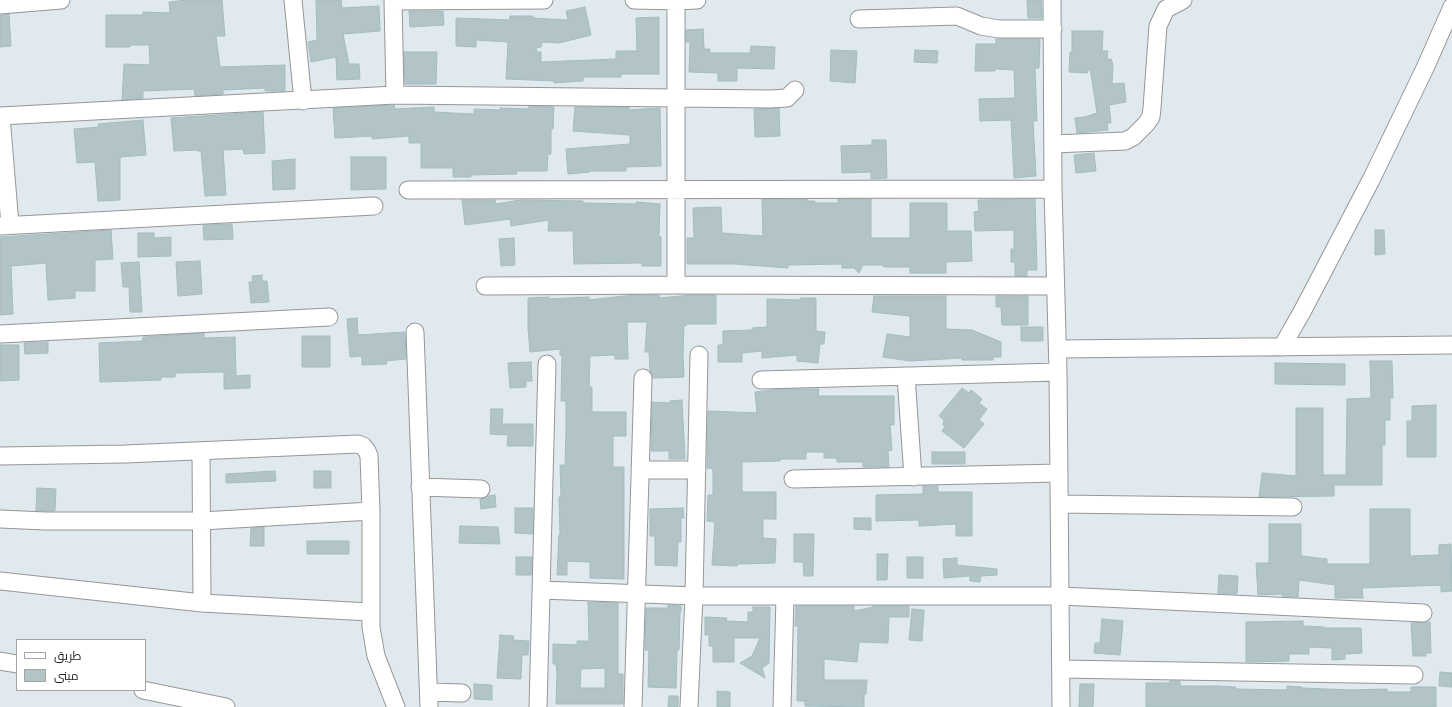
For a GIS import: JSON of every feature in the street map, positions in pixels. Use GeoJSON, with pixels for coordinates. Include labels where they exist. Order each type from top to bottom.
{"type":"FeatureCollection","features":[{"type":"Feature","properties":{"kind":"street"},"geometry":{"type":"LineString","coordinates":[[0,5],[62,0]]}},
{"type":"Feature","properties":{"kind":"street"},"geometry":{"type":"LineString","coordinates":[[293,0],[303,101]]}},
{"type":"Feature","properties":{"kind":"street"},"geometry":{"type":"LineString","coordinates":[[395,95],[393,0],[544,0]]}},
{"type":"Feature","properties":{"kind":"street"},"geometry":{"type":"LineString","coordinates":[[634,0],[697,0]]}},
{"type":"Feature","properties":{"kind":"street"},"geometry":{"type":"LineString","coordinates":[[1052,0],[1052,189],[1058,350],[1061,707]]}},
{"type":"Feature","properties":{"kind":"street"},"geometry":{"type":"LineString","coordinates":[[1053,144],[1125,141],[1133,137],[1146,124],[1151,117],[1158,26],[1166,9],[1183,0]]}},
{"type":"Feature","properties":{"kind":"street"},"geometry":{"type":"LineString","coordinates":[[676,1],[676,285]]}},
{"type":"Feature","properties":{"kind":"street"},"geometry":{"type":"LineString","coordinates":[[1282,347],[1372,178],[1425,68],[1452,7]]}},
{"type":"Feature","properties":{"kind":"street"},"geometry":{"type":"LineString","coordinates":[[859,19],[957,16],[981,26],[999,29],[1053,29]]}},
{"type":"Feature","properties":{"kind":"street"},"geometry":{"type":"LineString","coordinates":[[374,206],[5,226],[1,116],[395,95],[770,99],[787,98],[795,90]]}},
{"type":"Feature","properties":{"kind":"street"},"geometry":{"type":"LineString","coordinates":[[408,190],[676,188],[1052,189]]}},
{"type":"Feature","properties":{"kind":"street"},"geometry":{"type":"LineString","coordinates":[[485,286],[1055,286]]}},
{"type":"Feature","properties":{"kind":"street"},"geometry":{"type":"LineString","coordinates":[[0,334],[329,317]]}},
{"type":"Feature","properties":{"kind":"street"},"geometry":{"type":"LineString","coordinates":[[415,332],[429,700],[462,693]]}},
{"type":"Feature","properties":{"kind":"street"},"geometry":{"type":"LineString","coordinates":[[1058,350],[1452,345]]}},
{"type":"Feature","properties":{"kind":"street"},"geometry":{"type":"LineString","coordinates":[[689,707],[694,596],[699,355]]}},
{"type":"Feature","properties":{"kind":"street"},"geometry":{"type":"LineString","coordinates":[[538,707],[547,364]]}},
{"type":"Feature","properties":{"kind":"street"},"geometry":{"type":"LineString","coordinates":[[761,380],[1058,372]]}},
{"type":"Feature","properties":{"kind":"street"},"geometry":{"type":"LineString","coordinates":[[906,376],[913,477]]}},
{"type":"Feature","properties":{"kind":"street"},"geometry":{"type":"LineString","coordinates":[[633,707],[635,594],[643,378]]}},
{"type":"Feature","properties":{"kind":"street"},"geometry":{"type":"LineString","coordinates":[[0,456],[55,456],[358,444],[363,446],[367,450],[369,456],[371,510],[371,627],[376,656],[396,707]]}},
{"type":"Feature","properties":{"kind":"street"},"geometry":{"type":"LineString","coordinates":[[202,451],[202,603]]}},
{"type":"Feature","properties":{"kind":"street"},"geometry":{"type":"LineString","coordinates":[[640,470],[697,470]]}},
{"type":"Feature","properties":{"kind":"street"},"geometry":{"type":"LineString","coordinates":[[793,479],[1059,473]]}},
{"type":"Feature","properties":{"kind":"street"},"geometry":{"type":"LineString","coordinates":[[420,487],[481,489]]}},
{"type":"Feature","properties":{"kind":"street"},"geometry":{"type":"LineString","coordinates":[[1060,504],[1294,507]]}},
{"type":"Feature","properties":{"kind":"street"},"geometry":{"type":"LineString","coordinates":[[0,520],[45,522],[202,521],[371,510]]}},
{"type":"Feature","properties":{"kind":"street"},"geometry":{"type":"LineString","coordinates":[[0,581],[202,603],[370,612]]}},
{"type":"Feature","properties":{"kind":"street"},"geometry":{"type":"LineString","coordinates":[[542,590],[694,596],[1061,596],[1423,613]]}},
{"type":"Feature","properties":{"kind":"street"},"geometry":{"type":"LineString","coordinates":[[782,707],[785,597]]}},
{"type":"Feature","properties":{"kind":"street"},"geometry":{"type":"LineString","coordinates":[[0,661],[16,664]]}},
{"type":"Feature","properties":{"kind":"street"},"geometry":{"type":"LineString","coordinates":[[1061,669],[1414,675]]}},
{"type":"Feature","properties":{"kind":"street"},"geometry":{"type":"LineString","coordinates":[[146,691],[226,707]]}},
{"type":"Feature","properties":{"kind":"building"},"geometry":{"type":"Polygon","coordinates":[[[187,0],[222,0],[225,36],[216,36],[220,67],[285,65],[285,91],[265,91],[265,88],[223,90],[223,94],[195,96],[194,89],[143,91],[143,98],[122,100],[124,64],[150,65],[149,45],[106,47],[106,15],[143,15],[143,12],[170,13],[169,2],[187,0]]]}},
{"type":"Feature","properties":{"kind":"building"},"geometry":{"type":"Polygon","coordinates":[[[316,0],[341,0],[342,8],[379,6],[380,31],[343,34],[349,64],[359,64],[360,79],[337,80],[336,57],[311,62],[308,42],[317,40],[316,0]]]}},
{"type":"Feature","properties":{"kind":"building"},"geometry":{"type":"Polygon","coordinates":[[[1027,0],[1041,0],[1042,18],[1028,18],[1027,0]]]}},
{"type":"Feature","properties":{"kind":"building"},"geometry":{"type":"Polygon","coordinates":[[[585,7],[591,35],[559,43],[542,42],[541,47],[536,48],[537,52],[541,52],[541,62],[616,59],[616,51],[637,51],[636,18],[659,17],[659,74],[621,74],[621,77],[583,77],[583,81],[554,83],[554,81],[506,79],[508,42],[476,40],[476,47],[456,46],[456,18],[510,20],[510,16],[533,16],[533,18],[568,20],[566,11],[585,7]]]}},
{"type":"Feature","properties":{"kind":"building"},"geometry":{"type":"Polygon","coordinates":[[[409,11],[443,11],[444,25],[410,27],[409,11]]]}},
{"type":"Feature","properties":{"kind":"building"},"geometry":{"type":"Polygon","coordinates":[[[9,14],[11,46],[0,47],[0,15],[9,14]]]}},
{"type":"Feature","properties":{"kind":"building"},"geometry":{"type":"Polygon","coordinates":[[[703,29],[704,49],[710,49],[710,53],[750,53],[751,46],[775,47],[774,69],[737,68],[737,81],[718,81],[718,73],[689,72],[690,42],[686,42],[686,30],[703,29]]]}},
{"type":"Feature","properties":{"kind":"building"},"geometry":{"type":"Polygon","coordinates":[[[1072,31],[1103,31],[1102,51],[1108,51],[1107,59],[1111,59],[1113,65],[1112,84],[1124,83],[1126,102],[1109,105],[1111,123],[1107,123],[1108,130],[1077,133],[1075,118],[1085,117],[1097,113],[1090,68],[1087,73],[1069,72],[1070,52],[1072,52],[1072,31]]]}},
{"type":"Feature","properties":{"kind":"building"},"geometry":{"type":"Polygon","coordinates":[[[996,39],[1040,39],[1039,68],[1035,68],[1037,121],[1033,121],[1036,176],[1014,178],[1011,120],[980,121],[979,99],[1015,98],[1014,70],[995,69],[995,71],[975,71],[976,44],[996,44],[996,39]]]}},
{"type":"Feature","properties":{"kind":"building"},"geometry":{"type":"Polygon","coordinates":[[[831,50],[857,51],[855,83],[830,81],[831,50]]]}},
{"type":"Feature","properties":{"kind":"building"},"geometry":{"type":"Polygon","coordinates":[[[915,50],[938,51],[937,63],[914,62],[915,50]]]}},
{"type":"Feature","properties":{"kind":"building"},"geometry":{"type":"Polygon","coordinates":[[[404,52],[437,52],[436,84],[405,84],[404,52]]]}},
{"type":"Feature","properties":{"kind":"building"},"geometry":{"type":"Polygon","coordinates":[[[394,105],[395,109],[434,107],[434,112],[474,114],[474,109],[500,110],[500,108],[529,109],[529,106],[554,107],[553,129],[551,129],[551,154],[548,154],[547,171],[516,171],[517,174],[453,177],[453,168],[421,168],[421,143],[409,143],[409,136],[372,139],[372,136],[335,138],[333,108],[394,105]]]}},
{"type":"Feature","properties":{"kind":"building"},"geometry":{"type":"Polygon","coordinates":[[[575,107],[629,107],[629,110],[660,108],[661,166],[626,167],[626,171],[590,171],[568,174],[566,149],[630,144],[630,135],[573,131],[575,107]]]}},
{"type":"Feature","properties":{"kind":"building"},"geometry":{"type":"Polygon","coordinates":[[[779,108],[780,136],[755,137],[754,109],[779,108]]]}},
{"type":"Feature","properties":{"kind":"building"},"geometry":{"type":"Polygon","coordinates":[[[263,112],[265,153],[244,154],[243,149],[223,150],[226,195],[205,196],[201,151],[174,151],[171,118],[263,112]]]}},
{"type":"Feature","properties":{"kind":"building"},"geometry":{"type":"Polygon","coordinates":[[[143,120],[146,155],[120,157],[120,200],[98,201],[95,162],[77,163],[74,129],[99,127],[98,124],[143,120]]]}},
{"type":"Feature","properties":{"kind":"building"},"geometry":{"type":"Polygon","coordinates":[[[872,140],[886,140],[887,178],[871,179],[871,172],[842,173],[841,146],[872,145],[872,140]]]}},
{"type":"Feature","properties":{"kind":"building"},"geometry":{"type":"Polygon","coordinates":[[[1094,153],[1096,171],[1076,173],[1074,155],[1094,153]]]}},
{"type":"Feature","properties":{"kind":"building"},"geometry":{"type":"Polygon","coordinates":[[[351,157],[386,157],[386,189],[351,190],[351,157]]]}},
{"type":"Feature","properties":{"kind":"building"},"geometry":{"type":"Polygon","coordinates":[[[295,159],[295,189],[273,190],[272,161],[295,159]]]}},
{"type":"Feature","properties":{"kind":"building"},"geometry":{"type":"Polygon","coordinates":[[[762,199],[807,199],[808,201],[815,201],[815,203],[838,203],[838,199],[871,199],[871,238],[910,238],[910,203],[947,203],[947,231],[971,231],[972,261],[946,262],[946,273],[910,273],[910,267],[884,267],[883,265],[863,265],[859,273],[854,268],[842,268],[842,264],[788,265],[788,268],[734,264],[687,264],[687,238],[694,238],[693,208],[721,207],[722,233],[763,236],[762,199]]]}},
{"type":"Feature","properties":{"kind":"building"},"geometry":{"type":"Polygon","coordinates":[[[1035,199],[1037,270],[1027,270],[1027,276],[1015,276],[1015,262],[1011,262],[1011,249],[1014,249],[1014,230],[975,231],[974,212],[979,211],[978,200],[1035,199]]]}},
{"type":"Feature","properties":{"kind":"building"},"geometry":{"type":"Polygon","coordinates":[[[462,200],[495,200],[496,204],[520,200],[636,204],[636,202],[660,204],[659,237],[661,237],[661,266],[642,266],[642,263],[574,264],[573,231],[548,231],[549,220],[511,226],[510,219],[465,225],[462,200]]]}},
{"type":"Feature","properties":{"kind":"building"},"geometry":{"type":"Polygon","coordinates":[[[232,224],[233,239],[204,240],[203,225],[232,224]]]}},
{"type":"Feature","properties":{"kind":"building"},"geometry":{"type":"Polygon","coordinates":[[[111,230],[113,259],[95,260],[95,291],[75,291],[75,298],[48,300],[46,263],[11,266],[13,314],[0,315],[0,237],[111,230]]]}},
{"type":"Feature","properties":{"kind":"building"},"geometry":{"type":"Polygon","coordinates":[[[1375,230],[1384,230],[1385,254],[1375,255],[1375,230]]]}},
{"type":"Feature","properties":{"kind":"building"},"geometry":{"type":"Polygon","coordinates":[[[138,233],[154,233],[154,238],[171,237],[171,256],[138,257],[138,233]]]}},
{"type":"Feature","properties":{"kind":"building"},"geometry":{"type":"Polygon","coordinates":[[[514,238],[515,265],[501,266],[499,239],[514,238]]]}},
{"type":"Feature","properties":{"kind":"building"},"geometry":{"type":"Polygon","coordinates":[[[200,261],[202,294],[178,296],[176,262],[200,261]]]}},
{"type":"Feature","properties":{"kind":"building"},"geometry":{"type":"Polygon","coordinates":[[[139,262],[142,312],[130,312],[129,287],[123,287],[121,263],[139,262]]]}},
{"type":"Feature","properties":{"kind":"building"},"geometry":{"type":"Polygon","coordinates":[[[262,275],[262,281],[267,281],[269,302],[251,303],[249,282],[253,282],[252,276],[262,275]]]}},
{"type":"Feature","properties":{"kind":"building"},"geometry":{"type":"Polygon","coordinates":[[[633,295],[659,295],[659,298],[692,295],[716,295],[716,324],[686,324],[687,325],[684,326],[684,377],[653,378],[650,371],[649,352],[645,352],[647,322],[627,322],[628,359],[615,359],[615,355],[590,356],[589,387],[592,387],[592,412],[626,412],[626,436],[613,436],[613,467],[624,467],[624,579],[590,578],[590,562],[567,561],[567,575],[557,575],[560,535],[560,465],[565,465],[566,432],[566,401],[561,401],[562,355],[560,355],[560,349],[530,352],[528,298],[549,297],[549,299],[589,297],[589,300],[633,295]]]}},
{"type":"Feature","properties":{"kind":"building"},"geometry":{"type":"Polygon","coordinates":[[[874,296],[946,296],[946,329],[972,330],[1001,342],[1001,357],[993,357],[993,360],[962,360],[962,358],[910,361],[883,357],[887,334],[910,337],[910,316],[872,312],[874,296]]]}},
{"type":"Feature","properties":{"kind":"building"},"geometry":{"type":"Polygon","coordinates":[[[996,296],[1028,296],[1028,325],[1002,325],[1001,307],[996,307],[996,296]]]}},
{"type":"Feature","properties":{"kind":"building"},"geometry":{"type":"Polygon","coordinates":[[[801,298],[816,298],[816,331],[825,332],[824,344],[820,344],[818,363],[797,361],[797,355],[762,358],[762,351],[742,353],[742,362],[718,362],[718,345],[723,345],[723,331],[753,330],[752,328],[767,327],[767,299],[801,300],[801,298]]]}},
{"type":"Feature","properties":{"kind":"building"},"geometry":{"type":"Polygon","coordinates":[[[357,318],[358,335],[405,332],[406,359],[386,361],[387,364],[362,365],[362,356],[350,357],[347,319],[357,318]]]}},
{"type":"Feature","properties":{"kind":"building"},"geometry":{"type":"Polygon","coordinates":[[[1021,327],[1043,327],[1043,341],[1021,341],[1021,327]]]}},
{"type":"Feature","properties":{"kind":"building"},"geometry":{"type":"Polygon","coordinates":[[[204,333],[204,338],[235,337],[236,376],[250,375],[250,388],[224,389],[224,372],[175,373],[175,377],[161,377],[161,380],[100,382],[99,343],[143,341],[143,337],[204,333]]]}},
{"type":"Feature","properties":{"kind":"building"},"geometry":{"type":"Polygon","coordinates":[[[302,336],[330,336],[330,367],[302,367],[302,336]]]}},
{"type":"Feature","properties":{"kind":"building"},"geometry":{"type":"Polygon","coordinates":[[[48,342],[48,353],[25,354],[24,343],[48,342]]]}},
{"type":"Feature","properties":{"kind":"building"},"geometry":{"type":"Polygon","coordinates":[[[0,345],[19,345],[19,380],[0,381],[0,345]]]}},
{"type":"Feature","properties":{"kind":"building"},"geometry":{"type":"Polygon","coordinates":[[[1370,361],[1392,361],[1393,398],[1390,398],[1390,420],[1385,420],[1385,445],[1382,445],[1382,485],[1334,485],[1334,496],[1259,497],[1262,473],[1296,476],[1296,408],[1323,408],[1323,475],[1346,475],[1347,399],[1371,398],[1370,361]]]}},
{"type":"Feature","properties":{"kind":"building"},"geometry":{"type":"Polygon","coordinates":[[[531,362],[532,381],[526,381],[526,387],[510,388],[508,363],[531,362]]]}},
{"type":"Feature","properties":{"kind":"building"},"geometry":{"type":"Polygon","coordinates":[[[1275,363],[1345,364],[1345,385],[1275,384],[1275,363]]]}},
{"type":"Feature","properties":{"kind":"building"},"geometry":{"type":"Polygon","coordinates":[[[962,388],[969,393],[971,390],[982,399],[979,403],[987,409],[979,420],[984,424],[964,448],[942,431],[945,427],[943,425],[944,420],[939,416],[962,388]]]}},
{"type":"Feature","properties":{"kind":"building"},"geometry":{"type":"Polygon","coordinates":[[[781,389],[819,389],[818,396],[894,396],[894,425],[890,425],[892,450],[888,451],[889,467],[863,467],[863,462],[837,462],[837,458],[824,458],[824,452],[806,452],[806,459],[780,459],[780,461],[742,462],[742,492],[776,492],[776,519],[763,519],[763,538],[776,539],[775,563],[738,564],[737,566],[712,565],[715,522],[707,521],[708,495],[713,495],[713,469],[707,468],[708,411],[757,413],[755,392],[781,389]]]}},
{"type":"Feature","properties":{"kind":"building"},"geometry":{"type":"Polygon","coordinates":[[[682,400],[685,459],[669,459],[669,451],[651,451],[652,402],[670,403],[670,401],[682,400]]]}},
{"type":"Feature","properties":{"kind":"building"},"geometry":{"type":"Polygon","coordinates":[[[1436,405],[1436,457],[1407,457],[1407,421],[1412,421],[1412,406],[1436,405]]]}},
{"type":"Feature","properties":{"kind":"building"},"geometry":{"type":"Polygon","coordinates":[[[491,409],[503,409],[502,424],[533,424],[533,446],[507,446],[508,435],[490,434],[491,409]]]}},
{"type":"Feature","properties":{"kind":"building"},"geometry":{"type":"Polygon","coordinates":[[[932,452],[965,452],[965,464],[932,464],[932,452]]]}},
{"type":"Feature","properties":{"kind":"building"},"geometry":{"type":"Polygon","coordinates":[[[275,471],[276,481],[226,483],[226,474],[275,471]]]}},
{"type":"Feature","properties":{"kind":"building"},"geometry":{"type":"Polygon","coordinates":[[[314,471],[331,471],[331,488],[314,488],[314,471]]]}},
{"type":"Feature","properties":{"kind":"building"},"geometry":{"type":"Polygon","coordinates":[[[923,486],[938,486],[938,492],[972,492],[972,536],[956,536],[956,524],[919,526],[919,520],[876,521],[876,495],[923,494],[923,486]]]}},
{"type":"Feature","properties":{"kind":"building"},"geometry":{"type":"Polygon","coordinates":[[[37,488],[56,489],[55,511],[36,511],[37,488]]]}},
{"type":"Feature","properties":{"kind":"building"},"geometry":{"type":"Polygon","coordinates":[[[495,495],[496,507],[481,509],[480,499],[495,495]]]}},
{"type":"Feature","properties":{"kind":"building"},"geometry":{"type":"Polygon","coordinates":[[[515,508],[533,508],[533,534],[515,533],[515,508]]]}},
{"type":"Feature","properties":{"kind":"building"},"geometry":{"type":"Polygon","coordinates":[[[683,508],[684,518],[681,518],[681,542],[678,542],[677,566],[655,565],[655,536],[650,536],[650,509],[683,508]]]}},
{"type":"Feature","properties":{"kind":"building"},"geometry":{"type":"Polygon","coordinates":[[[1370,509],[1410,509],[1410,556],[1439,555],[1439,545],[1451,544],[1452,591],[1441,592],[1441,585],[1362,588],[1363,598],[1335,598],[1335,585],[1299,580],[1298,597],[1282,596],[1283,594],[1258,595],[1256,563],[1269,563],[1269,524],[1301,524],[1301,556],[1327,559],[1327,564],[1370,564],[1370,509]]]}},
{"type":"Feature","properties":{"kind":"building"},"geometry":{"type":"Polygon","coordinates":[[[854,518],[871,518],[871,530],[854,529],[854,518]]]}},
{"type":"Feature","properties":{"kind":"building"},"geometry":{"type":"Polygon","coordinates":[[[460,526],[498,527],[500,544],[459,543],[460,526]]]}},
{"type":"Feature","properties":{"kind":"building"},"geometry":{"type":"Polygon","coordinates":[[[264,527],[264,546],[250,546],[251,528],[264,527]]]}},
{"type":"Feature","properties":{"kind":"building"},"geometry":{"type":"Polygon","coordinates":[[[794,534],[814,534],[813,576],[804,576],[803,562],[794,562],[794,534]]]}},
{"type":"Feature","properties":{"kind":"building"},"geometry":{"type":"Polygon","coordinates":[[[307,541],[349,541],[349,554],[307,554],[307,541]]]}},
{"type":"Feature","properties":{"kind":"building"},"geometry":{"type":"Polygon","coordinates":[[[877,554],[888,554],[887,580],[877,580],[877,554]]]}},
{"type":"Feature","properties":{"kind":"building"},"geometry":{"type":"Polygon","coordinates":[[[516,557],[532,557],[531,575],[516,575],[516,557]]]}},
{"type":"Feature","properties":{"kind":"building"},"geometry":{"type":"Polygon","coordinates":[[[907,557],[923,557],[923,578],[907,578],[907,557]]]}},
{"type":"Feature","properties":{"kind":"building"},"geometry":{"type":"Polygon","coordinates":[[[957,558],[957,565],[997,569],[997,575],[981,576],[980,582],[970,581],[970,576],[944,578],[943,559],[957,558]]]}},
{"type":"Feature","properties":{"kind":"building"},"geometry":{"type":"Polygon","coordinates":[[[1219,575],[1238,576],[1237,594],[1218,593],[1219,575]]]}},
{"type":"Feature","properties":{"kind":"building"},"geometry":{"type":"Polygon","coordinates":[[[588,602],[618,603],[618,674],[623,674],[623,704],[556,704],[557,673],[556,664],[553,664],[553,644],[577,645],[577,641],[589,641],[588,602]],[[605,668],[581,669],[580,688],[605,688],[605,668]]]}},
{"type":"Feature","properties":{"kind":"building"},"geometry":{"type":"Polygon","coordinates":[[[668,605],[681,606],[679,650],[677,650],[676,688],[648,687],[649,650],[645,650],[646,608],[668,608],[668,605]]]}},
{"type":"Feature","properties":{"kind":"building"},"geometry":{"type":"Polygon","coordinates":[[[796,606],[854,606],[854,611],[873,606],[909,606],[909,617],[889,617],[888,643],[859,642],[857,662],[824,659],[824,680],[867,680],[866,694],[864,694],[864,707],[805,706],[805,701],[797,701],[798,626],[795,626],[796,606]]]}},
{"type":"Feature","properties":{"kind":"building"},"geometry":{"type":"Polygon","coordinates":[[[753,607],[770,607],[769,663],[762,668],[765,678],[740,663],[752,656],[760,638],[734,638],[734,662],[713,662],[713,646],[709,646],[709,635],[705,635],[705,617],[727,618],[726,621],[748,622],[748,612],[753,612],[753,607]]]}},
{"type":"Feature","properties":{"kind":"building"},"geometry":{"type":"Polygon","coordinates":[[[912,609],[924,610],[922,641],[909,640],[912,609]]]}},
{"type":"Feature","properties":{"kind":"building"},"geometry":{"type":"Polygon","coordinates":[[[1102,619],[1123,621],[1120,655],[1094,653],[1095,643],[1100,643],[1102,619]]]}},
{"type":"Feature","properties":{"kind":"building"},"geometry":{"type":"Polygon","coordinates":[[[1303,621],[1303,626],[1324,628],[1361,628],[1362,653],[1345,654],[1345,659],[1332,660],[1332,648],[1309,647],[1309,654],[1289,654],[1289,661],[1246,662],[1246,622],[1303,621]]]}},
{"type":"Feature","properties":{"kind":"building"},"geometry":{"type":"Polygon","coordinates":[[[1430,622],[1431,653],[1426,653],[1426,656],[1413,656],[1411,623],[1430,622]]]}},
{"type":"Feature","properties":{"kind":"building"},"geometry":{"type":"Polygon","coordinates":[[[500,635],[514,636],[513,640],[529,641],[528,655],[522,655],[521,679],[497,678],[500,635]]]}},
{"type":"Feature","properties":{"kind":"building"},"geometry":{"type":"Polygon","coordinates":[[[1440,672],[1452,673],[1452,687],[1439,686],[1440,672]]]}},
{"type":"Feature","properties":{"kind":"building"},"geometry":{"type":"Polygon","coordinates":[[[1170,681],[1180,681],[1180,686],[1236,687],[1236,689],[1287,690],[1287,686],[1352,690],[1387,689],[1387,692],[1411,692],[1411,687],[1436,687],[1436,707],[1146,707],[1146,683],[1170,683],[1170,681]]]}},
{"type":"Feature","properties":{"kind":"building"},"geometry":{"type":"Polygon","coordinates":[[[474,684],[492,685],[492,700],[474,699],[474,684]]]}},
{"type":"Feature","properties":{"kind":"building"},"geometry":{"type":"Polygon","coordinates":[[[1080,684],[1094,684],[1093,707],[1079,707],[1080,684]]]}},
{"type":"Feature","properties":{"kind":"building"},"geometry":{"type":"Polygon","coordinates":[[[717,691],[730,692],[730,707],[717,707],[717,691]]]}},
{"type":"Feature","properties":{"kind":"building"},"geometry":{"type":"Polygon","coordinates":[[[669,696],[678,696],[678,707],[668,707],[669,696]]]}}]}
